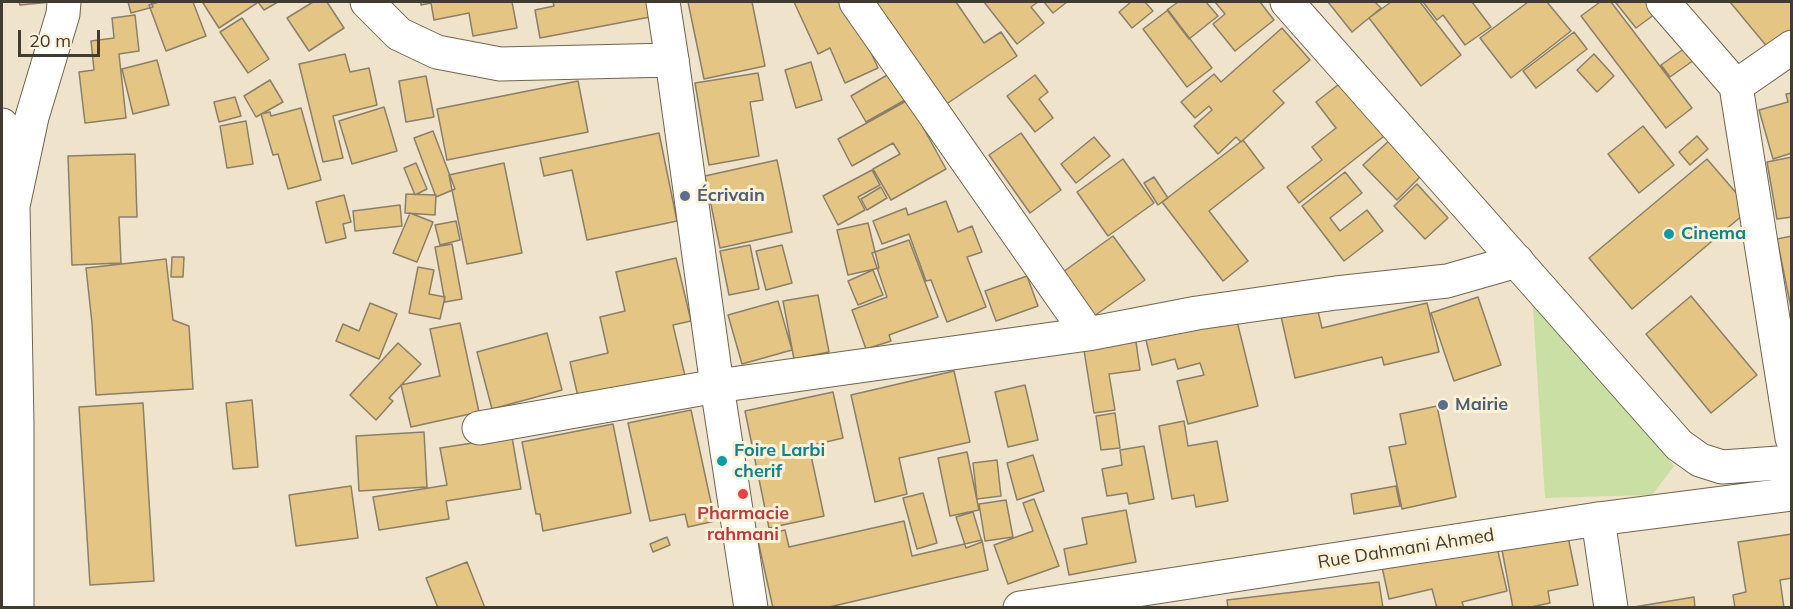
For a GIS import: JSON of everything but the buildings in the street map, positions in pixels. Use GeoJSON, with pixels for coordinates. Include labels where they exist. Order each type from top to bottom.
{"type":"FeatureCollection","features":[{"type":"Feature","properties":{"kind":"street"},"geometry":{"type":"LineString","coordinates":[[17,608],[9,422],[13,206],[32,117],[63,14],[64,2]]}},
{"type":"Feature","properties":{"kind":"street"},"geometry":{"type":"LineString","coordinates":[[367,2],[399,34],[437,52],[500,64],[672,60]]}},
{"type":"Feature","properties":{"kind":"street"},"geometry":{"type":"LineString","coordinates":[[663,2],[751,608]]}},
{"type":"Feature","properties":{"kind":"street"},"geometry":{"type":"LineString","coordinates":[[856,2],[1088,334]]}},
{"type":"Feature","properties":{"kind":"street"},"geometry":{"type":"LineString","coordinates":[[1287,2],[1679,445],[1700,460],[1722,468],[1791,462]]}},
{"type":"Feature","properties":{"kind":"street"},"geometry":{"type":"LineString","coordinates":[[1663,2],[1736,86],[1791,438]]}},
{"type":"Feature","properties":{"kind":"street"},"geometry":{"type":"LineString","coordinates":[[1736,86],[1791,47]]}},
{"type":"Feature","properties":{"kind":"street"},"geometry":{"type":"LineString","coordinates":[[2,125],[6,175],[13,206]]}},
{"type":"Feature","properties":{"kind":"street"},"geometry":{"type":"LineString","coordinates":[[479,428],[717,386],[1088,334],[1197,313],[1336,293],[1447,282],[1517,261]]}},
{"type":"Feature","properties":{"kind":"street","name":"Rue Dahmani Ahmed"},"geometry":{"type":"LineString","coordinates":[[1020,608],[1598,519],[1791,494]]}},
{"type":"Feature","properties":{"kind":"street"},"geometry":{"type":"LineString","coordinates":[[1598,519],[1611,608]]}},
{"type":"Feature","properties":{"kind":"green space"},"geometry":{"type":"Polygon","coordinates":[[[1532,293],[1674,466],[1652,495],[1545,498],[1532,293]]]}},
{"type":"Feature","properties":{"kind":"place","name":"Écrivain"},"geometry":{"type":"Point","coordinates":[685,196]}},
{"type":"Feature","properties":{"kind":"place","name":"Cinema"},"geometry":{"type":"Point","coordinates":[1669,234]}},
{"type":"Feature","properties":{"kind":"place","name":"Mairie"},"geometry":{"type":"Point","coordinates":[1443,405]}},
{"type":"Feature","properties":{"kind":"place","name":"Foire Larbi cherif"},"geometry":{"type":"Point","coordinates":[722,461]}},
{"type":"Feature","properties":{"kind":"place","name":"Pharmacie rahmani"},"geometry":{"type":"Point","coordinates":[743,494]}}]}
